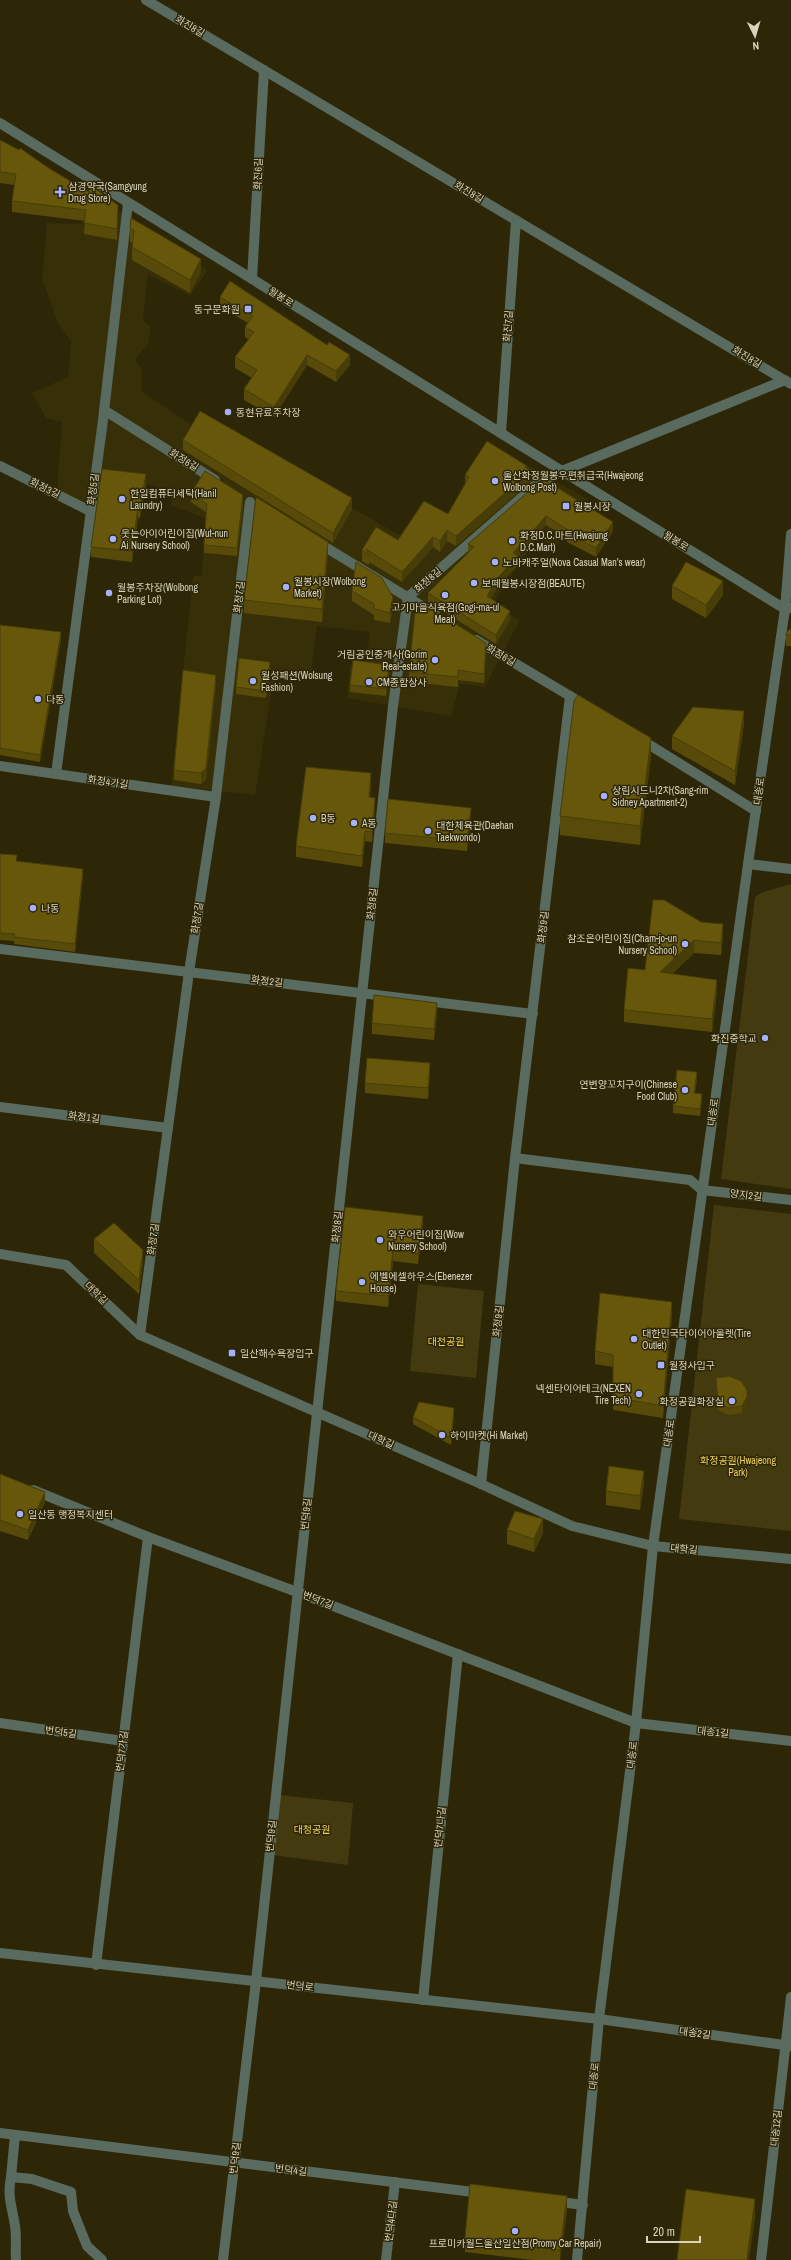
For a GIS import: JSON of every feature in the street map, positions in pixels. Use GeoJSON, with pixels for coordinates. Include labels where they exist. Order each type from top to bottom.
{"type":"FeatureCollection","features":[{"type":"Feature","properties":{"kind":"street","name":"화진8길"},"geometry":{"type":"LineString","coordinates":[[146,0],[788,382]]}},
{"type":"Feature","properties":{"kind":"street","name":"화진6길"},"geometry":{"type":"LineString","coordinates":[[252,279],[264,70]]}},
{"type":"Feature","properties":{"kind":"street","name":"월봉로"},"geometry":{"type":"LineString","coordinates":[[0,123],[562,471],[788,608]]}},
{"type":"Feature","properties":{"kind":"street","name":"화정5길"},"geometry":{"type":"LineString","coordinates":[[56,774],[104,410],[128,203]]}},
{"type":"Feature","properties":{"kind":"street","name":"화진7길"},"geometry":{"type":"LineString","coordinates":[[501,433],[516,220]]}},
{"type":"Feature","properties":{"kind":"street"},"geometry":{"type":"LineString","coordinates":[[562,471],[788,382]]}},
{"type":"Feature","properties":{"kind":"street","name":"화정6길"},"geometry":{"type":"LineString","coordinates":[[104,410],[223,485]]}},
{"type":"Feature","properties":{"kind":"street","name":"화정3길"},"geometry":{"type":"LineString","coordinates":[[0,466],[90,511]]}},
{"type":"Feature","properties":{"kind":"street","name":"화정8길"},"geometry":{"type":"LineString","coordinates":[[317,1411],[393,706],[408,597],[537,484],[562,471]]}},
{"type":"Feature","properties":{"kind":"street","name":"화정7길"},"geometry":{"type":"LineString","coordinates":[[140,1335],[189,972],[216,797],[247,500],[263,510]]}},
{"type":"Feature","properties":{"kind":"street","name":"대송로"},"geometry":{"type":"LineString","coordinates":[[577,2260],[599,2019],[636,1723],[653,1546],[748,864],[788,608],[791,534]]}},
{"type":"Feature","properties":{"kind":"street"},"geometry":{"type":"LineString","coordinates":[[309,538],[408,597],[446,622]]}},
{"type":"Feature","properties":{"kind":"street","name":"화정6길"},"geometry":{"type":"LineString","coordinates":[[466,634],[583,704]]}},
{"type":"Feature","properties":{"kind":"street","name":"화정9길"},"geometry":{"type":"LineString","coordinates":[[481,1484],[515,1158],[570,696]]}},
{"type":"Feature","properties":{"kind":"street"},"geometry":{"type":"LineString","coordinates":[[630,732],[756,810]]}},
{"type":"Feature","properties":{"kind":"street","name":"화정4가길"},"geometry":{"type":"LineString","coordinates":[[0,766],[216,797]]}},
{"type":"Feature","properties":{"kind":"street"},"geometry":{"type":"LineString","coordinates":[[748,864],[791,869]]}},
{"type":"Feature","properties":{"kind":"street","name":"화정2길"},"geometry":{"type":"LineString","coordinates":[[0,949],[533,1014]]}},
{"type":"Feature","properties":{"kind":"street","name":"화정1길"},"geometry":{"type":"LineString","coordinates":[[0,1107],[168,1128]]}},
{"type":"Feature","properties":{"kind":"street"},"geometry":{"type":"LineString","coordinates":[[515,1158],[690,1180],[702,1190]]}},
{"type":"Feature","properties":{"kind":"street","name":"양지2길"},"geometry":{"type":"LineString","coordinates":[[702,1190],[791,1200]]}},
{"type":"Feature","properties":{"kind":"street","name":"대학길"},"geometry":{"type":"LineString","coordinates":[[0,1254],[66,1265],[140,1335],[317,1411],[572,1526],[653,1546],[791,1559]]}},
{"type":"Feature","properties":{"kind":"street","name":"번덕9길"},"geometry":{"type":"LineString","coordinates":[[223,2260],[256,1981],[317,1411]]}},
{"type":"Feature","properties":{"kind":"street","name":"번덕7길"},"geometry":{"type":"LineString","coordinates":[[22,1486],[148,1537],[297,1592],[636,1723]]}},
{"type":"Feature","properties":{"kind":"street","name":"번덕7가길"},"geometry":{"type":"LineString","coordinates":[[96,1965],[148,1537]]}},
{"type":"Feature","properties":{"kind":"street","name":"번덕7나길"},"geometry":{"type":"LineString","coordinates":[[422,2000],[458,1654]]}},
{"type":"Feature","properties":{"kind":"street","name":"번덕5길"},"geometry":{"type":"LineString","coordinates":[[0,1723],[123,1741]]}},
{"type":"Feature","properties":{"kind":"street","name":"대송1길"},"geometry":{"type":"LineString","coordinates":[[636,1723],[791,1741]]}},
{"type":"Feature","properties":{"kind":"street","name":"번덕로"},"geometry":{"type":"LineString","coordinates":[[0,1953],[96,1965],[599,2019]]}},
{"type":"Feature","properties":{"kind":"street","name":"대송12길"},"geometry":{"type":"LineString","coordinates":[[761,2260],[788,2046],[791,1997]]}},
{"type":"Feature","properties":{"kind":"street","name":"대송2길"},"geometry":{"type":"LineString","coordinates":[[599,2019],[788,2046]]}},
{"type":"Feature","properties":{"kind":"street","name":"번덕4길"},"geometry":{"type":"LineString","coordinates":[[0,2133],[489,2194]]}},
{"type":"Feature","properties":{"kind":"street"},"geometry":{"type":"LineString","coordinates":[[15,2135],[8,2192],[16,2228],[14,2243],[16,2260]]}},
{"type":"Feature","properties":{"kind":"street"},"geometry":{"type":"LineString","coordinates":[[11,2177],[32,2179],[71,2192],[73,2211],[87,2246],[102,2260]]}},
{"type":"Feature","properties":{"kind":"street","name":"번덕4다길"},"geometry":{"type":"LineString","coordinates":[[386,2260],[395,2182]]}},
{"type":"Feature","properties":{"kind":"street"},"geometry":{"type":"LineString","coordinates":[[544,2200],[583,2205]]}},
{"type":"Feature","properties":{"kind":"shaded area","name":"월봉시장(Wolbong Market)"},"geometry":{"type":"Polygon","coordinates":[[[90,192],[208,270],[190,296],[148,274],[143,321],[151,327],[148,344],[135,360],[141,367],[141,391],[193,426],[198,419],[403,537],[446,520],[465,489],[462,488],[490,444],[589,500],[555,547],[537,538],[492,604],[520,620],[485,687],[460,684],[451,716],[347,698],[350,665],[365,666],[370,632],[317,626],[311,673],[275,670],[255,795],[171,786],[193,576],[202,575],[205,518],[172,506],[170,491],[147,484],[140,520],[90,511],[57,490],[62,422],[46,418],[32,393],[68,377],[71,341],[57,322],[42,278],[47,223],[81,224],[87,209],[90,192]]]}},
{"type":"Feature","properties":{"kind":"green space","name":"화진중학교"},"geometry":{"type":"Polygon","coordinates":[[[791,884],[791,1189],[721,1179],[755,897],[763,892],[791,884]]]}},
{"type":"Feature","properties":{"kind":"green space","name":"화정공원(Hwajeong Park)"},"geometry":{"type":"Polygon","coordinates":[[[714,1205],[791,1214],[791,1531],[679,1519],[714,1205]]]}},
{"type":"Feature","properties":{"kind":"green space","name":"대천공원"},"geometry":{"type":"Polygon","coordinates":[[[418,1284],[484,1291],[476,1378],[410,1371],[418,1284]]]}},
{"type":"Feature","properties":{"kind":"green space","name":"대청공원"},"geometry":{"type":"Polygon","coordinates":[[[280,1795],[353,1803],[348,1865],[272,1855],[280,1795]]]}},
{"type":"Feature","properties":{"kind":"building"},"geometry":{"type":"Polygon","coordinates":[[[0,140],[19,150],[20,148],[50,169],[89,192],[90,185],[118,205],[117,229],[84,223],[86,210],[12,201],[16,174],[0,172],[0,140]]]}},
{"type":"Feature","properties":{"kind":"building"},"geometry":{"type":"Polygon","coordinates":[[[131,218],[201,259],[190,280],[132,247],[134,230],[130,229],[131,218]]]}},
{"type":"Feature","properties":{"kind":"building"},"geometry":{"type":"Polygon","coordinates":[[[230,281],[327,345],[329,342],[350,355],[336,371],[307,355],[274,407],[244,389],[257,370],[235,357],[254,332],[245,327],[253,316],[220,297],[230,281]]]}},
{"type":"Feature","properties":{"kind":"building"},"geometry":{"type":"Polygon","coordinates":[[[200,411],[352,498],[333,533],[183,440],[200,411]]]}},
{"type":"Feature","properties":{"kind":"building"},"geometry":{"type":"Polygon","coordinates":[[[487,441],[531,470],[456,536],[447,530],[440,541],[433,537],[402,572],[366,549],[369,555],[362,550],[376,527],[398,540],[424,501],[448,514],[469,477],[465,475],[487,441]]]}},
{"type":"Feature","properties":{"kind":"building"},"geometry":{"type":"Polygon","coordinates":[[[102,469],[146,474],[140,507],[138,507],[132,551],[91,547],[102,469]]]}},
{"type":"Feature","properties":{"kind":"building"},"geometry":{"type":"Polygon","coordinates":[[[205,471],[243,495],[237,548],[204,545],[207,504],[191,493],[205,471]]]}},
{"type":"Feature","properties":{"kind":"building"},"geometry":{"type":"Polygon","coordinates":[[[543,479],[613,522],[596,548],[567,533],[568,530],[546,516],[513,553],[518,556],[500,575],[487,596],[510,611],[496,635],[428,593],[474,547],[468,544],[543,479]]]}},
{"type":"Feature","properties":{"kind":"building","name":"월봉시장(Wolbong Market)"},"geometry":{"type":"Polygon","coordinates":[[[256,497],[328,542],[322,609],[244,600],[256,497]]]}},
{"type":"Feature","properties":{"kind":"building"},"geometry":{"type":"Polygon","coordinates":[[[356,562],[382,578],[393,597],[390,613],[374,609],[374,604],[352,591],[356,562]]]}},
{"type":"Feature","properties":{"kind":"building"},"geometry":{"type":"Polygon","coordinates":[[[686,562],[723,581],[706,605],[672,586],[686,562]]]}},
{"type":"Feature","properties":{"kind":"building"},"geometry":{"type":"Polygon","coordinates":[[[427,606],[486,643],[484,674],[458,670],[458,677],[409,672],[415,612],[427,606]]]}},
{"type":"Feature","properties":{"kind":"building"},"geometry":{"type":"Polygon","coordinates":[[[0,625],[61,632],[40,755],[0,748],[0,625]]]}},
{"type":"Feature","properties":{"kind":"building"},"geometry":{"type":"Polygon","coordinates":[[[791,628],[791,635],[786,635],[787,632],[791,628]]]}},
{"type":"Feature","properties":{"kind":"building","name":"월성패션(Wolsung Fashion)"},"geometry":{"type":"Polygon","coordinates":[[[239,658],[270,662],[266,691],[236,687],[239,658]]]}},
{"type":"Feature","properties":{"kind":"building","name":"CM종합상사"},"geometry":{"type":"Polygon","coordinates":[[[353,660],[389,665],[386,689],[350,685],[353,660]]]}},
{"type":"Feature","properties":{"kind":"building"},"geometry":{"type":"Polygon","coordinates":[[[183,670],[216,675],[206,768],[201,773],[174,770],[183,670]]]}},
{"type":"Feature","properties":{"kind":"building","name":"상림시드니2차(Sang-rim Sidney Apartment-2)"},"geometry":{"type":"Polygon","coordinates":[[[578,695],[651,738],[640,826],[560,816],[574,701],[578,695]]]}},
{"type":"Feature","properties":{"kind":"building"},"geometry":{"type":"Polygon","coordinates":[[[693,707],[744,711],[735,771],[672,736],[693,707]]]}},
{"type":"Feature","properties":{"kind":"building"},"geometry":{"type":"Polygon","coordinates":[[[306,767],[371,773],[369,797],[375,798],[372,832],[365,831],[362,856],[296,846],[306,767]]]}},
{"type":"Feature","properties":{"kind":"building","name":"대한체육관(Daehan Taekwondo)"},"geometry":{"type":"Polygon","coordinates":[[[388,799],[471,808],[467,841],[385,833],[388,799]]]}},
{"type":"Feature","properties":{"kind":"building"},"geometry":{"type":"Polygon","coordinates":[[[0,854],[17,855],[16,861],[83,869],[75,944],[14,937],[15,934],[0,933],[0,854]]]}},
{"type":"Feature","properties":{"kind":"building"},"geometry":{"type":"Polygon","coordinates":[[[653,900],[664,900],[701,922],[723,924],[721,943],[694,940],[660,972],[717,980],[712,1019],[624,1010],[628,968],[645,970],[653,900]]]}},
{"type":"Feature","properties":{"kind":"building"},"geometry":{"type":"Polygon","coordinates":[[[374,995],[437,1003],[434,1029],[372,1023],[374,995]]]}},
{"type":"Feature","properties":{"kind":"building"},"geometry":{"type":"Polygon","coordinates":[[[367,1058],[430,1063],[428,1088],[365,1083],[367,1058]]]}},
{"type":"Feature","properties":{"kind":"building","name":"연변양꼬치구이(Chinese Food Club)"},"geometry":{"type":"Polygon","coordinates":[[[677,1070],[697,1072],[694,1093],[702,1094],[700,1109],[673,1106],[677,1070]]]}},
{"type":"Feature","properties":{"kind":"building"},"geometry":{"type":"Polygon","coordinates":[[[345,1207],[423,1216],[418,1254],[393,1250],[388,1296],[336,1291],[345,1207]]]}},
{"type":"Feature","properties":{"kind":"building"},"geometry":{"type":"Polygon","coordinates":[[[114,1223],[143,1250],[139,1280],[94,1239],[114,1223]]]}},
{"type":"Feature","properties":{"kind":"building","name":"대한민국타이어아울렛(Tire Outlet)"},"geometry":{"type":"Polygon","coordinates":[[[600,1293],[672,1302],[663,1406],[613,1397],[613,1355],[595,1351],[600,1293]]]}},
{"type":"Feature","properties":{"kind":"building","name":"화정공원화장실"},"geometry":{"type":"Polygon","coordinates":[[[729,1376],[741,1381],[747,1390],[747,1397],[742,1406],[729,1408],[718,1403],[716,1378],[729,1376]]]}},
{"type":"Feature","properties":{"kind":"building","name":"하이마켓(Hi Market)"},"geometry":{"type":"Polygon","coordinates":[[[419,1402],[454,1408],[451,1438],[413,1417],[419,1402]]]}},
{"type":"Feature","properties":{"kind":"building"},"geometry":{"type":"Polygon","coordinates":[[[609,1466],[644,1471],[640,1496],[606,1491],[609,1466]]]}},
{"type":"Feature","properties":{"kind":"building","name":"일산동 행정복지센터"},"geometry":{"type":"Polygon","coordinates":[[[0,1474],[45,1492],[28,1530],[0,1520],[0,1474]]]}},
{"type":"Feature","properties":{"kind":"building"},"geometry":{"type":"Polygon","coordinates":[[[515,1511],[543,1519],[534,1539],[507,1530],[515,1511]]]}},
{"type":"Feature","properties":{"kind":"building","name":"프로미카월드울산일산점(Promy Car Repair)"},"geometry":{"type":"Polygon","coordinates":[[[470,2184],[567,2196],[560,2250],[465,2238],[470,2184]]]}},
{"type":"Feature","properties":{"kind":"building"},"geometry":{"type":"Polygon","coordinates":[[[686,2189],[755,2199],[747,2260],[677,2260],[686,2189]]]}},
{"type":"Feature","properties":{"kind":"place","name":"삼경약국(Samgyung Drug Store)"},"geometry":{"type":"Point","coordinates":[60,192]}},
{"type":"Feature","properties":{"kind":"place","name":"동구문화원"},"geometry":{"type":"Point","coordinates":[248,309]}},
{"type":"Feature","properties":{"kind":"place","name":"동현유료주차장"},"geometry":{"type":"Point","coordinates":[228,412]}},
{"type":"Feature","properties":{"kind":"place","name":"울산화정월봉우편취급국(Hwajeong Wolbong Post)"},"geometry":{"type":"Point","coordinates":[495,481]}},
{"type":"Feature","properties":{"kind":"place","name":"한일컴퓨터세탁(Hanil Laundry)"},"geometry":{"type":"Point","coordinates":[122,499]}},
{"type":"Feature","properties":{"kind":"place","name":"월봉시장"},"geometry":{"type":"Point","coordinates":[566,506]}},
{"type":"Feature","properties":{"kind":"place","name":"웃는아이어린이집(Wut-nun Ai Nursery School)"},"geometry":{"type":"Point","coordinates":[113,539]}},
{"type":"Feature","properties":{"kind":"place","name":"화정D.C.마트(Hwajung D.C.Mart)"},"geometry":{"type":"Point","coordinates":[512,541]}},
{"type":"Feature","properties":{"kind":"place","name":"노바캐주얼(Nova Casual Man's wear)"},"geometry":{"type":"Point","coordinates":[495,562]}},
{"type":"Feature","properties":{"kind":"place","name":"보떼월봉시장점(BEAUTE)"},"geometry":{"type":"Point","coordinates":[474,583]}},
{"type":"Feature","properties":{"kind":"place","name":"월봉시장(Wolbong Market)"},"geometry":{"type":"Point","coordinates":[286,587]}},
{"type":"Feature","properties":{"kind":"place","name":"월봉주차장(Wolbong Parking Lot)"},"geometry":{"type":"Point","coordinates":[109,593]}},
{"type":"Feature","properties":{"kind":"place","name":"고기마을식육점(Gogi-ma-ul Meat)"},"geometry":{"type":"Point","coordinates":[445,595]}},
{"type":"Feature","properties":{"kind":"place","name":"거림공인중개사(Gorim Real-estate)"},"geometry":{"type":"Point","coordinates":[435,660]}},
{"type":"Feature","properties":{"kind":"place","name":"월성패션(Wolsung Fashion)"},"geometry":{"type":"Point","coordinates":[253,681]}},
{"type":"Feature","properties":{"kind":"place","name":"CM종합상사"},"geometry":{"type":"Point","coordinates":[369,682]}},
{"type":"Feature","properties":{"kind":"place","name":"다동"},"geometry":{"type":"Point","coordinates":[38,699]}},
{"type":"Feature","properties":{"kind":"place","name":"상림시드니2차(Sang-rim Sidney Apartment-2)"},"geometry":{"type":"Point","coordinates":[604,796]}},
{"type":"Feature","properties":{"kind":"place","name":"B동"},"geometry":{"type":"Point","coordinates":[313,818]}},
{"type":"Feature","properties":{"kind":"place","name":"A동"},"geometry":{"type":"Point","coordinates":[354,823]}},
{"type":"Feature","properties":{"kind":"place","name":"대한체육관(Daehan Taekwondo)"},"geometry":{"type":"Point","coordinates":[428,831]}},
{"type":"Feature","properties":{"kind":"place","name":"나동"},"geometry":{"type":"Point","coordinates":[33,908]}},
{"type":"Feature","properties":{"kind":"place","name":"참조은어린이집(Cham-jo-un Nursery School)"},"geometry":{"type":"Point","coordinates":[685,944]}},
{"type":"Feature","properties":{"kind":"place","name":"화진중학교"},"geometry":{"type":"Point","coordinates":[765,1038]}},
{"type":"Feature","properties":{"kind":"place","name":"연변양꼬치구이(Chinese Food Club)"},"geometry":{"type":"Point","coordinates":[685,1090]}},
{"type":"Feature","properties":{"kind":"place","name":"와우어린이집(Wow Nursery School)"},"geometry":{"type":"Point","coordinates":[380,1240]}},
{"type":"Feature","properties":{"kind":"place","name":"에벨에셀하우스(Ebenezer House)"},"geometry":{"type":"Point","coordinates":[362,1282]}},
{"type":"Feature","properties":{"kind":"place","name":"대한민국타이어아울렛(Tire Outlet)"},"geometry":{"type":"Point","coordinates":[634,1339]}},
{"type":"Feature","properties":{"kind":"place","name":"일산해수욕장입구"},"geometry":{"type":"Point","coordinates":[232,1353]}},
{"type":"Feature","properties":{"kind":"place","name":"월정사입구"},"geometry":{"type":"Point","coordinates":[661,1365]}},
{"type":"Feature","properties":{"kind":"place","name":"넥센타이어테크(NEXEN Tire Tech)"},"geometry":{"type":"Point","coordinates":[639,1394]}},
{"type":"Feature","properties":{"kind":"place","name":"화정공원화장실"},"geometry":{"type":"Point","coordinates":[732,1401]}},
{"type":"Feature","properties":{"kind":"place","name":"하이마켓(Hi Market)"},"geometry":{"type":"Point","coordinates":[442,1435]}},
{"type":"Feature","properties":{"kind":"place","name":"일산동 행정복지센터"},"geometry":{"type":"Point","coordinates":[20,1514]}},
{"type":"Feature","properties":{"kind":"place","name":"프로미카월드울산일산점(Promy Car Repair)"},"geometry":{"type":"Point","coordinates":[515,2231]}}]}
